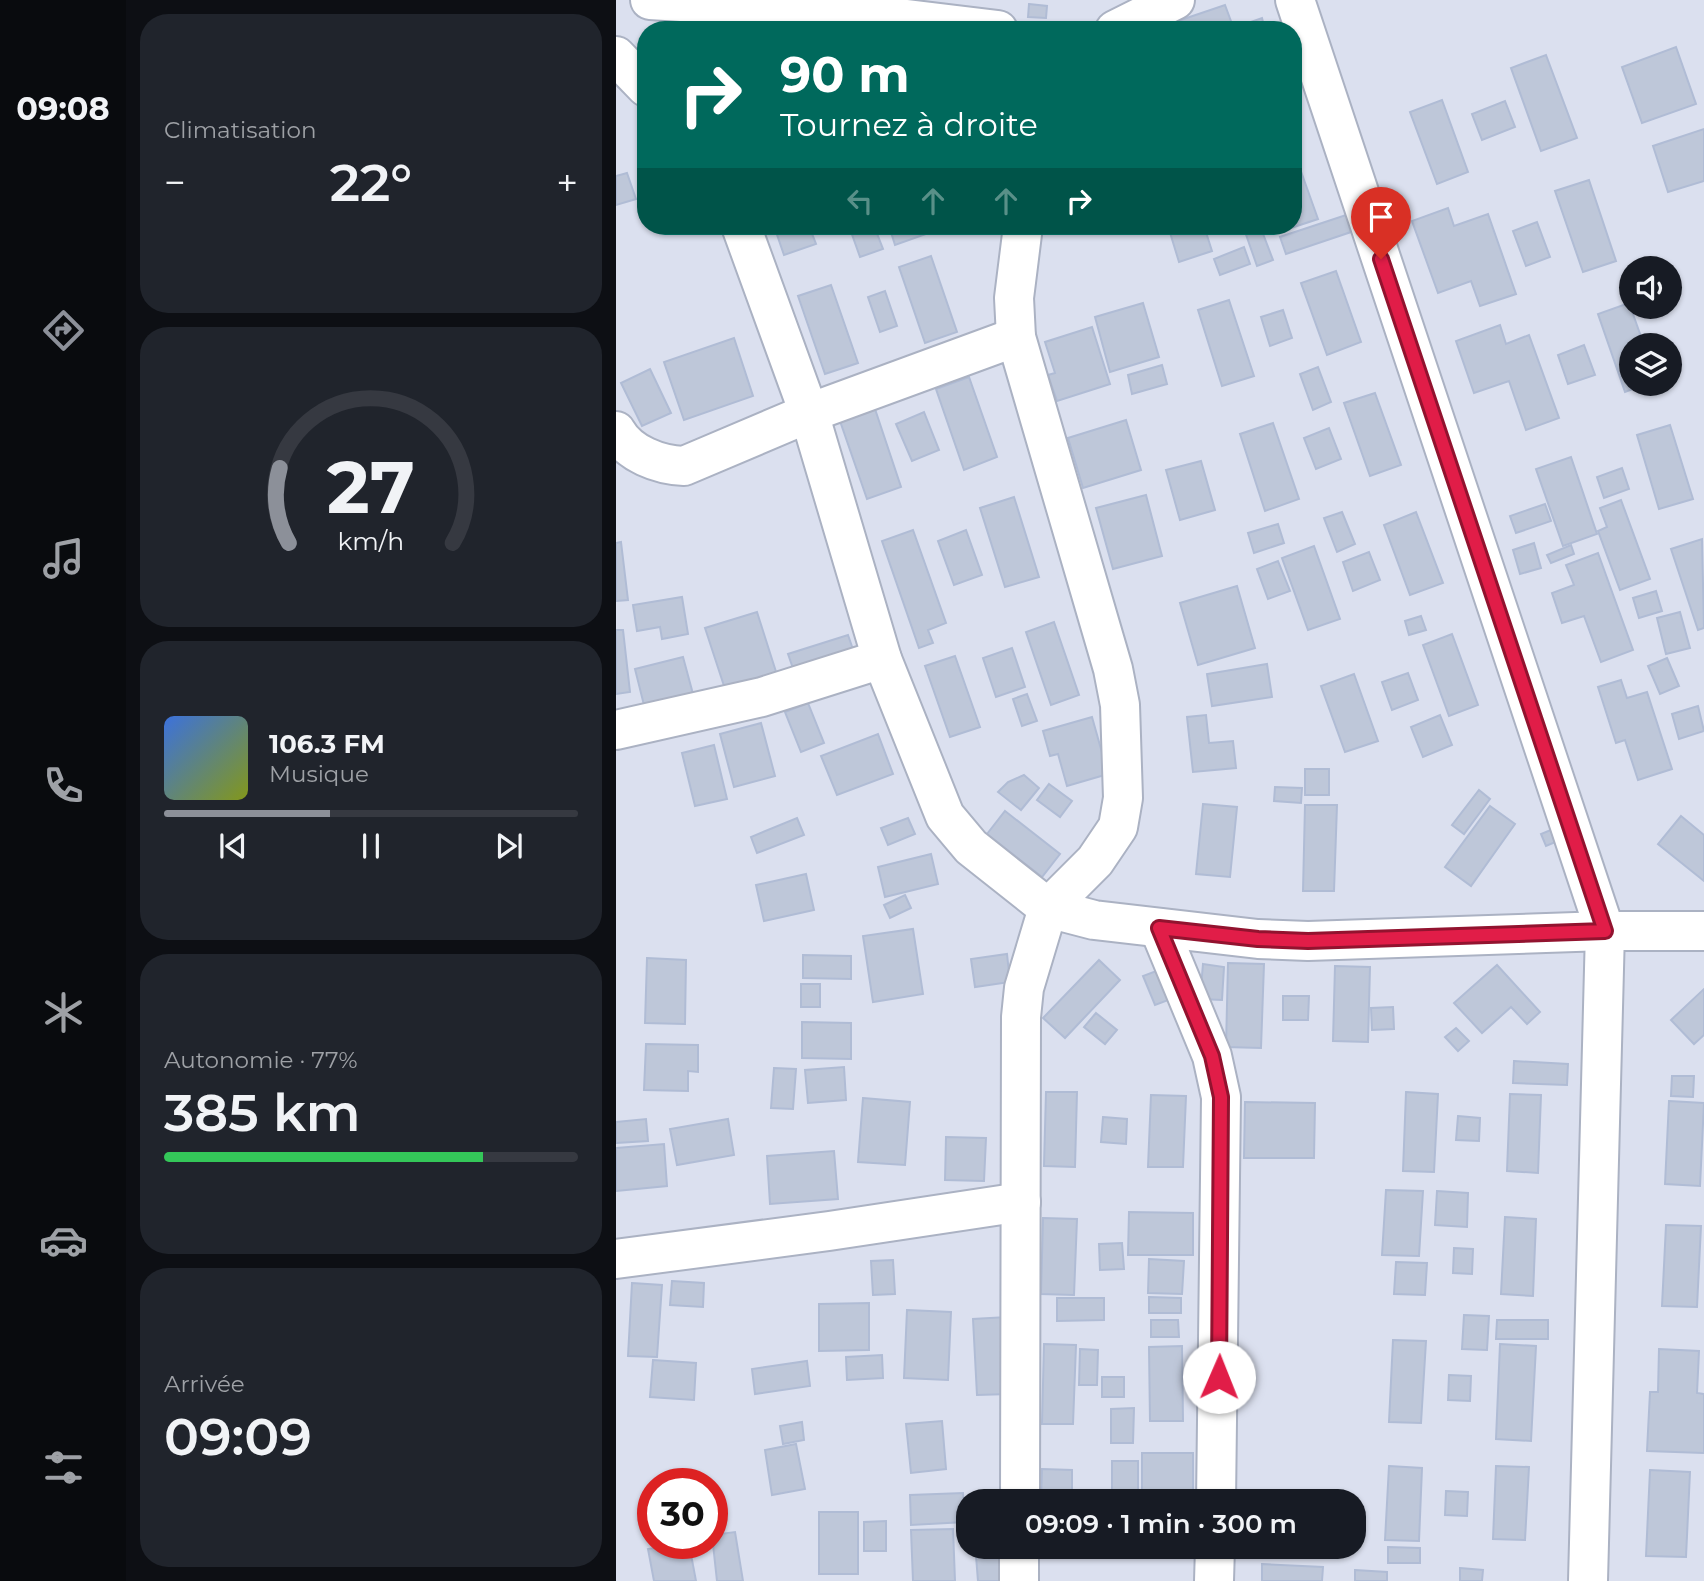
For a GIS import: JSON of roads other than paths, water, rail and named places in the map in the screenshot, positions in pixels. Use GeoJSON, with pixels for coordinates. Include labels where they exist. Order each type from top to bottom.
{"type":"FeatureCollection","features":[{"type":"Feature","properties":{"kind":"street"},"geometry":{"type":"LineString","coordinates":[[650,0],[856,13],[923,21]]}},
{"type":"Feature","properties":{"kind":"street"},"geometry":{"type":"LineString","coordinates":[[1133,21],[1175,0]]}},
{"type":"Feature","properties":{"kind":"street"},"geometry":{"type":"LineString","coordinates":[[1295,0],[1605,931],[1588,1581]]}},
{"type":"Feature","properties":{"kind":"street"},"geometry":{"type":"LineString","coordinates":[[616,56],[637,78]]}},
{"type":"Feature","properties":{"kind":"street"},"geometry":{"type":"LineString","coordinates":[[743,235],[809,413],[882,659],[945,816],[971,848],[1048,908],[1094,920],[1258,939],[1308,941],[1605,931],[1704,931]]}},
{"type":"Feature","properties":{"kind":"street"},"geometry":{"type":"LineString","coordinates":[[1020,1489],[1021,1017],[1024,989],[1048,908],[1095,861],[1118,827],[1123,798],[1120,705],[1113,669],[1016,337],[1014,299],[1022,235]]}},
{"type":"Feature","properties":{"kind":"street"},"geometry":{"type":"LineString","coordinates":[[616,431],[623,443],[663,465],[684,466],[809,413],[1016,337]]}},
{"type":"Feature","properties":{"kind":"street"},"geometry":{"type":"LineString","coordinates":[[616,730],[762,696],[882,659]]}},
{"type":"Feature","properties":{"kind":"street"},"geometry":{"type":"LineString","coordinates":[[1159,928],[1212,1056],[1221,1097],[1216,1489]]}},
{"type":"Feature","properties":{"kind":"street"},"geometry":{"type":"LineString","coordinates":[[616,1259],[1021,1202]]}},
{"type":"Feature","properties":{"kind":"street"},"geometry":{"type":"LineString","coordinates":[[1019,1559],[1019,1581]]}},
{"type":"Feature","properties":{"kind":"street"},"geometry":{"type":"LineString","coordinates":[[1214,1581],[1215,1559]]}}]}
